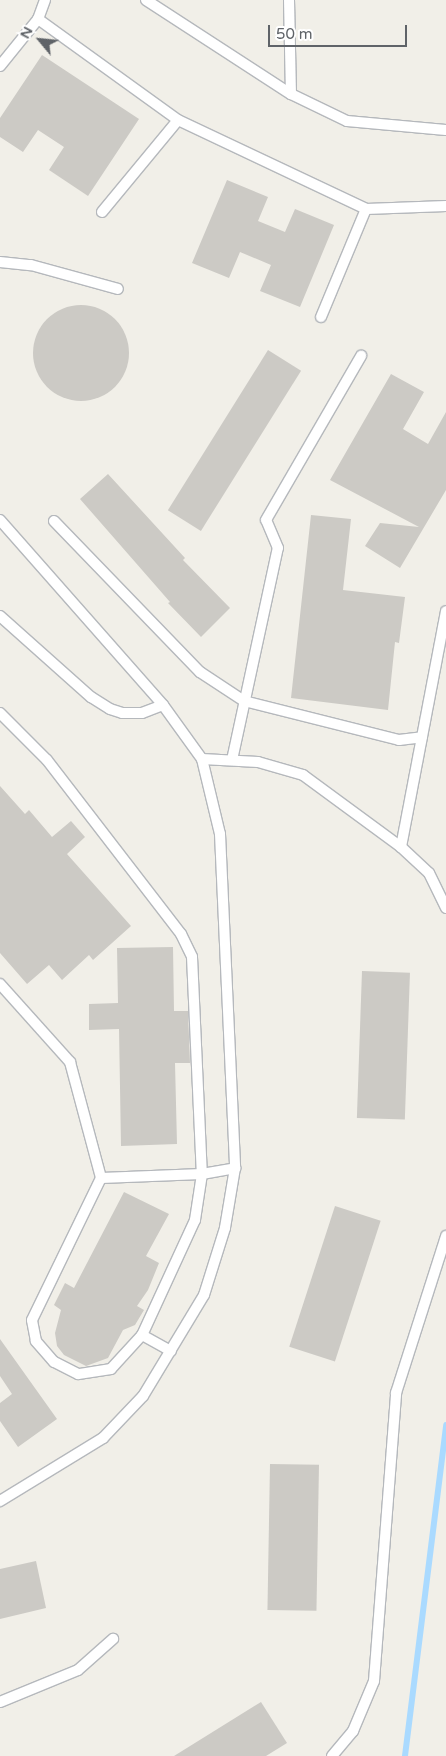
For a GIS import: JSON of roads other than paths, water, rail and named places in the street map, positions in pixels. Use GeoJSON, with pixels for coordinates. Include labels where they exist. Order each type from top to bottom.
{"type":"FeatureCollection","features":[{"type":"Feature","properties":{"kind":"lane"},"geometry":{"type":"LineString","coordinates":[[0,66],[38,19],[45,0]]}},
{"type":"Feature","properties":{"kind":"lane"},"geometry":{"type":"LineString","coordinates":[[146,0],[291,94],[347,121],[446,130]]}},
{"type":"Feature","properties":{"kind":"lane"},"geometry":{"type":"LineString","coordinates":[[288,0],[291,94]]}},
{"type":"Feature","properties":{"kind":"lane"},"geometry":{"type":"LineString","coordinates":[[38,19],[178,120],[366,209],[446,206]]}},
{"type":"Feature","properties":{"kind":"lane"},"geometry":{"type":"LineString","coordinates":[[102,212],[178,120]]}},
{"type":"Feature","properties":{"kind":"lane"},"geometry":{"type":"LineString","coordinates":[[321,317],[366,209]]}},
{"type":"Feature","properties":{"kind":"lane"},"geometry":{"type":"LineString","coordinates":[[0,262],[31,265],[118,289]]}},
{"type":"Feature","properties":{"kind":"lane"},"geometry":{"type":"LineString","coordinates":[[232,760],[278,548],[266,520],[361,356]]}},
{"type":"Feature","properties":{"kind":"lane"},"geometry":{"type":"LineString","coordinates":[[0,520],[163,705],[202,759],[220,834],[236,1168],[225,1228],[204,1295],[143,1396],[103,1438],[0,1500]]}},
{"type":"Feature","properties":{"kind":"lane"},"geometry":{"type":"LineString","coordinates":[[54,521],[200,672],[244,701],[399,740],[422,737]]}},
{"type":"Feature","properties":{"kind":"lane"},"geometry":{"type":"LineString","coordinates":[[401,847],[446,611]]}},
{"type":"Feature","properties":{"kind":"lane"},"geometry":{"type":"LineString","coordinates":[[0,616],[91,697],[110,709],[122,713],[142,713],[163,705]]}},
{"type":"Feature","properties":{"kind":"lane"},"geometry":{"type":"LineString","coordinates":[[0,713],[47,760],[180,934],[192,958],[202,1174],[195,1220],[142,1336],[111,1368],[78,1374],[54,1362],[36,1341],[32,1320],[101,1178],[70,1062],[0,984]]}},
{"type":"Feature","properties":{"kind":"lane"},"geometry":{"type":"LineString","coordinates":[[202,759],[258,762],[303,775],[401,847],[429,873],[446,908]]}},
{"type":"Feature","properties":{"kind":"lane"},"geometry":{"type":"LineString","coordinates":[[101,1178],[202,1174],[236,1168]]}},
{"type":"Feature","properties":{"kind":"lane"},"geometry":{"type":"LineString","coordinates":[[332,1756],[353,1731],[374,1681],[396,1393],[446,1236]]}},
{"type":"Feature","properties":{"kind":"lane"},"geometry":{"type":"LineString","coordinates":[[142,1336],[171,1352]]}},
{"type":"Feature","properties":{"kind":"lane"},"geometry":{"type":"LineString","coordinates":[[0,1702],[78,1670],[113,1639]]}},
{"type":"Feature","properties":{"kind":"waterway"},"geometry":{"type":"LineString","coordinates":[[405,1756],[446,1426]]}}]}
